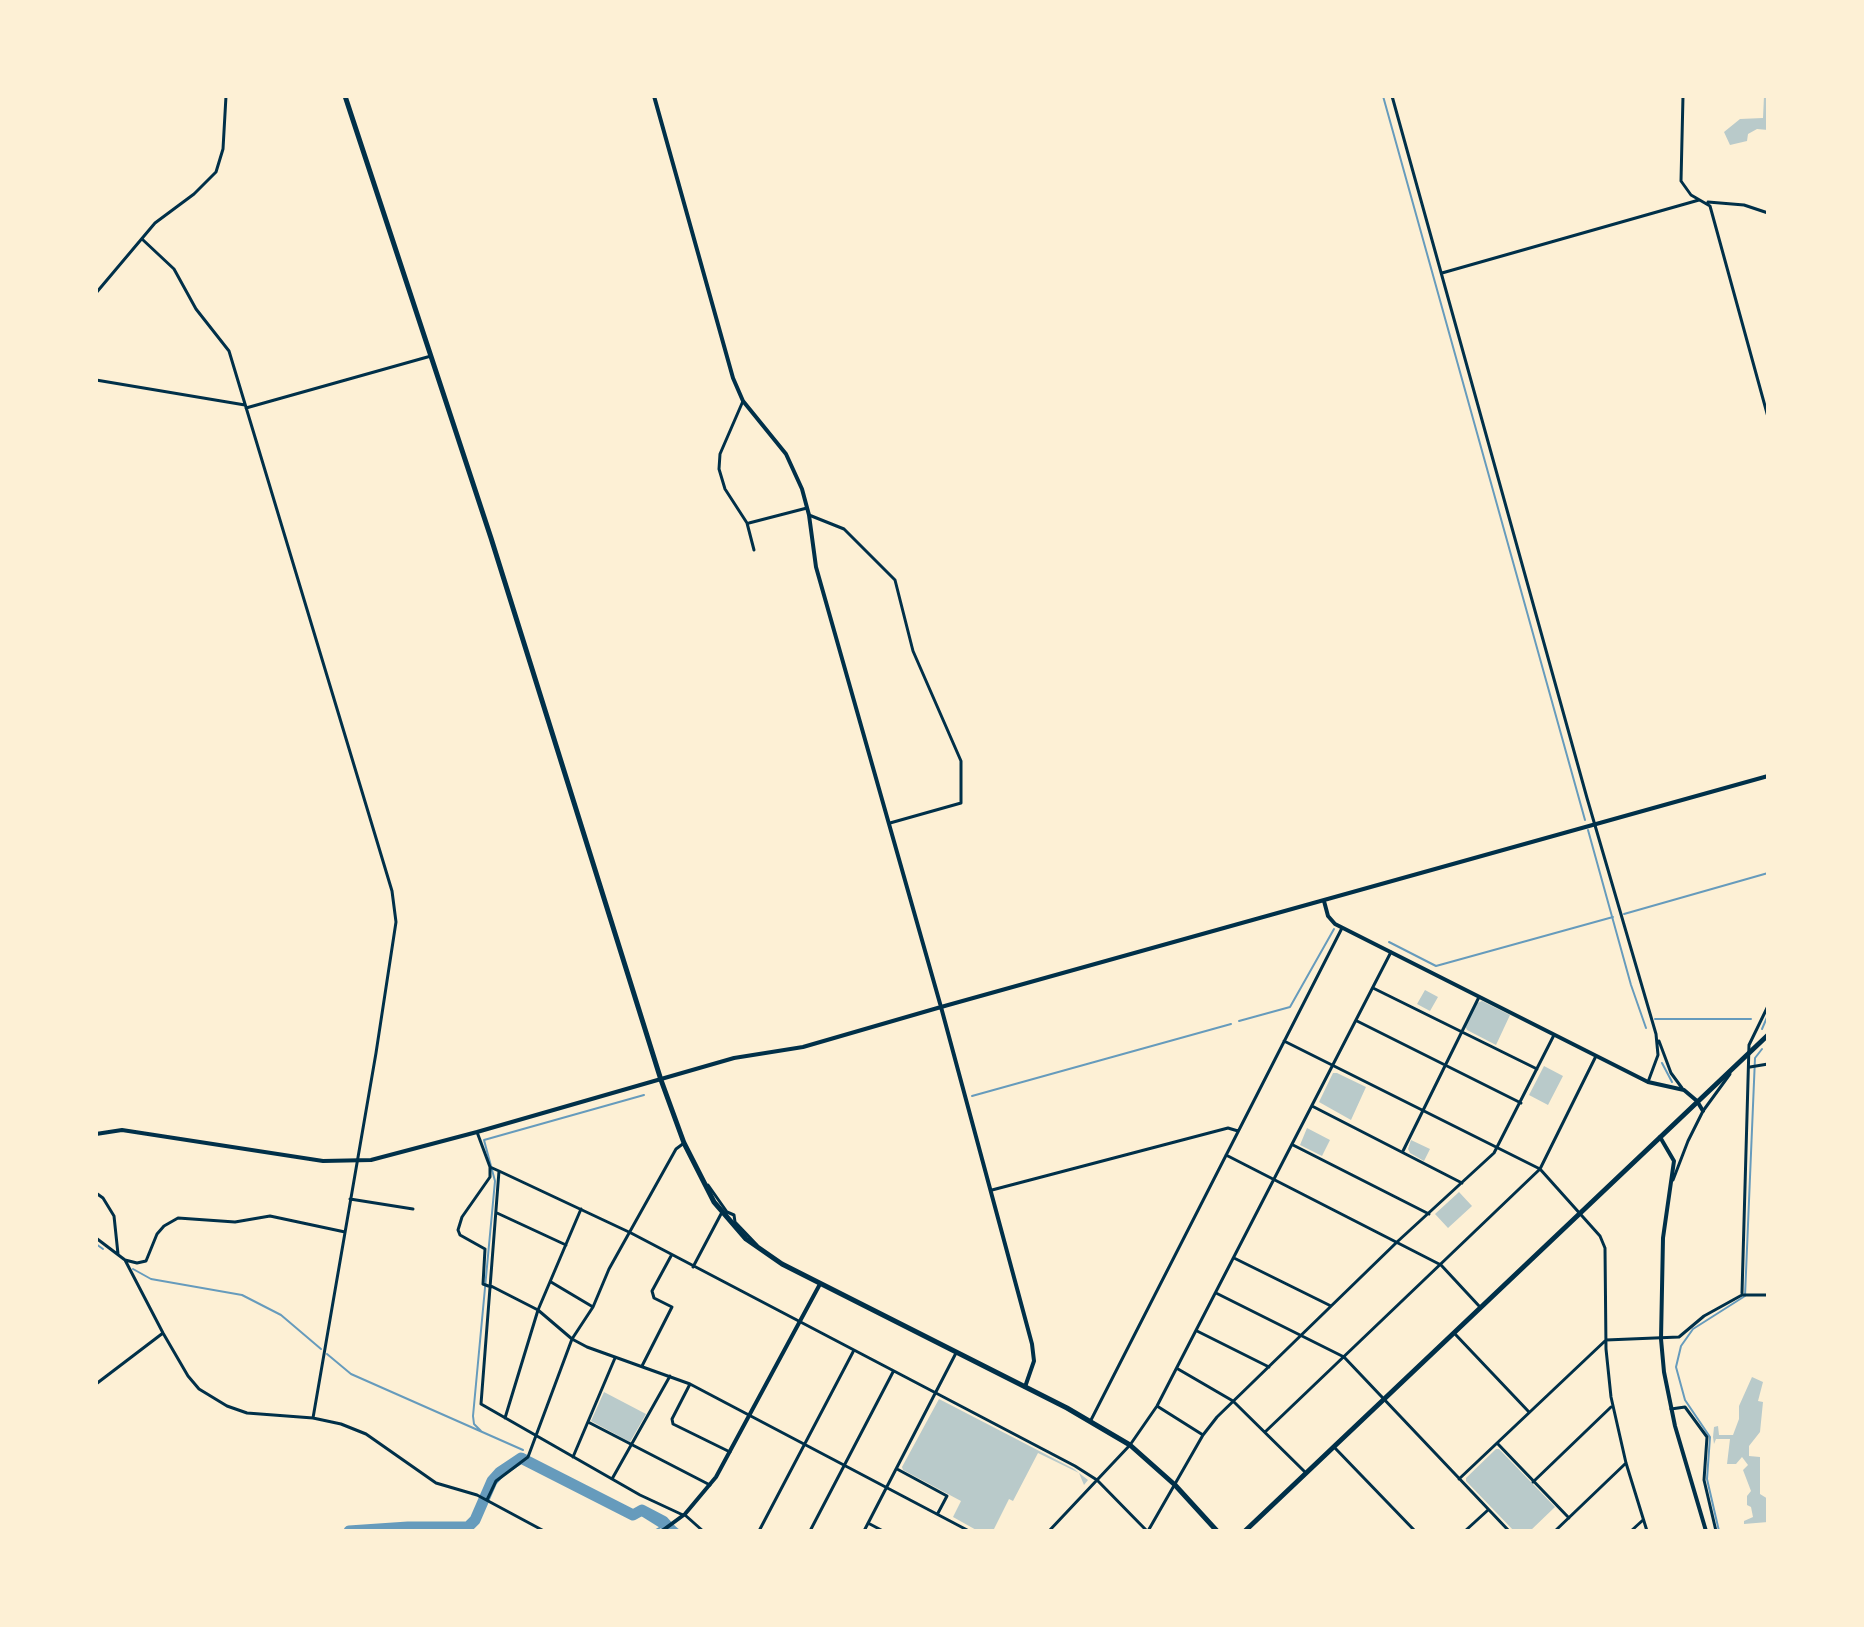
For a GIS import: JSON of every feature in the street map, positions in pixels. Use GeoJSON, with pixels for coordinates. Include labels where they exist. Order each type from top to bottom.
{"type":"FeatureCollection","features":[{"type":"Feature","properties":{"kind":"main road"},"geometry":{"type":"LineString","coordinates":[[345,96],[661,1080],[684,1143],[721,1214],[767,1255],[1091,1421],[1130,1445],[1175,1485],[1217,1531]]}},
{"type":"Feature","properties":{"kind":"main road"},"geometry":{"type":"LineString","coordinates":[[1245,1531],[1768,1035]]}},
{"type":"Feature","properties":{"kind":"street"},"geometry":{"type":"LineString","coordinates":[[96,293],[155,223],[201,188],[216,172],[223,149],[226,96]]}},
{"type":"Feature","properties":{"kind":"street"},"geometry":{"type":"LineString","coordinates":[[654,96],[733,378],[743,401],[786,454],[802,489],[816,567],[890,823],[1032,1344],[1033,1369],[1025,1387]]}},
{"type":"Feature","properties":{"kind":"street"},"geometry":{"type":"LineString","coordinates":[[1392,96],[1656,1034],[1671,1073],[1703,1111]]}},
{"type":"Feature","properties":{"kind":"street"},"geometry":{"type":"LineString","coordinates":[[1683,96],[1680,174],[1683,187],[1705,202],[1744,205],[1768,213]]}},
{"type":"Feature","properties":{"kind":"street"},"geometry":{"type":"LineString","coordinates":[[1442,273],[1699,200]]}},
{"type":"Feature","properties":{"kind":"street"},"geometry":{"type":"LineString","coordinates":[[1705,202],[1710,206],[1768,417]]}},
{"type":"Feature","properties":{"kind":"street"},"geometry":{"type":"LineString","coordinates":[[142,239],[174,269],[196,309],[226,345],[395,904],[396,922],[390,962],[313,1418]]}},
{"type":"Feature","properties":{"kind":"street"},"geometry":{"type":"LineString","coordinates":[[96,380],[246,406],[431,356]]}},
{"type":"Feature","properties":{"kind":"street"},"geometry":{"type":"LineString","coordinates":[[743,401],[720,454],[719,469],[725,489],[747,523],[754,550]]}},
{"type":"Feature","properties":{"kind":"street"},"geometry":{"type":"LineString","coordinates":[[747,523],[807,508]]}},
{"type":"Feature","properties":{"kind":"street"},"geometry":{"type":"LineString","coordinates":[[809,515],[844,529],[895,580],[913,651],[961,761],[961,803],[890,823]]}},
{"type":"Feature","properties":{"kind":"street"},"geometry":{"type":"LineString","coordinates":[[96,1134],[111,1130],[135,1131],[323,1161],[384,1157],[734,1058],[803,1047],[1768,776]]}},
{"type":"Feature","properties":{"kind":"street"},"geometry":{"type":"LineString","coordinates":[[1324,901],[1331,921],[1342,928],[1648,1082],[1684,1090]]}},
{"type":"Feature","properties":{"kind":"street"},"geometry":{"type":"LineString","coordinates":[[1091,1421],[1342,928]]}},
{"type":"Feature","properties":{"kind":"street"},"geometry":{"type":"LineString","coordinates":[[1049,1531],[1130,1445],[1157,1406],[1391,952]]}},
{"type":"Feature","properties":{"kind":"street"},"geometry":{"type":"LineString","coordinates":[[1373,988],[1537,1069]]}},
{"type":"Feature","properties":{"kind":"street"},"geometry":{"type":"LineString","coordinates":[[1403,1151],[1479,997]]}},
{"type":"Feature","properties":{"kind":"street"},"geometry":{"type":"LineString","coordinates":[[1742,1295],[1749,1053],[1751,1037],[1768,1006]]}},
{"type":"Feature","properties":{"kind":"street"},"geometry":{"type":"LineString","coordinates":[[1357,1021],[1521,1103]]}},
{"type":"Feature","properties":{"kind":"street"},"geometry":{"type":"LineString","coordinates":[[1648,1082],[1658,1055],[1656,1034]]}},
{"type":"Feature","properties":{"kind":"street"},"geometry":{"type":"LineString","coordinates":[[495,1169],[631,1233],[1097,1480],[1148,1531],[1203,1435],[1233,1401],[1498,1148],[1554,1035]]}},
{"type":"Feature","properties":{"kind":"street"},"geometry":{"type":"LineString","coordinates":[[1284,1041],[1540,1169],[1600,1236],[1605,1248],[1606,1340],[1612,1406],[1647,1531]]}},
{"type":"Feature","properties":{"kind":"street"},"geometry":{"type":"LineString","coordinates":[[1265,1432],[1540,1169],[1596,1056]]}},
{"type":"Feature","properties":{"kind":"street"},"geometry":{"type":"LineString","coordinates":[[1669,1194],[1682,1154],[1703,1111],[1742,1059]]}},
{"type":"Feature","properties":{"kind":"street"},"geometry":{"type":"LineString","coordinates":[[1750,1067],[1768,1064]]}},
{"type":"Feature","properties":{"kind":"street"},"geometry":{"type":"LineString","coordinates":[[1312,1105],[1462,1183]]}},
{"type":"Feature","properties":{"kind":"street"},"geometry":{"type":"LineString","coordinates":[[992,1190],[1228,1128],[1238,1131]]}},
{"type":"Feature","properties":{"kind":"street"},"geometry":{"type":"LineString","coordinates":[[477,1132],[495,1169],[497,1213],[481,1401],[484,1407],[653,1502],[684,1514],[703,1531]]}},
{"type":"Feature","properties":{"kind":"street"},"geometry":{"type":"LineString","coordinates":[[1660,1137],[1674,1161],[1663,1238],[1661,1339],[1671,1409],[1706,1531]]}},
{"type":"Feature","properties":{"kind":"street"},"geometry":{"type":"LineString","coordinates":[[485,1499],[504,1473],[528,1457],[572,1339],[593,1307],[609,1269],[676,1149],[684,1143]]}},
{"type":"Feature","properties":{"kind":"street"},"geometry":{"type":"LineString","coordinates":[[1293,1145],[1429,1214]]}},
{"type":"Feature","properties":{"kind":"street"},"geometry":{"type":"LineString","coordinates":[[1226,1155],[1441,1265],[1480,1307]]}},
{"type":"Feature","properties":{"kind":"street"},"geometry":{"type":"LineString","coordinates":[[489,1286],[485,1249],[460,1235],[458,1230],[462,1217],[495,1169]]}},
{"type":"Feature","properties":{"kind":"street"},"geometry":{"type":"LineString","coordinates":[[696,1169],[727,1212],[734,1215],[735,1222],[767,1255]]}},
{"type":"Feature","properties":{"kind":"street"},"geometry":{"type":"LineString","coordinates":[[96,1193],[103,1198],[114,1216],[119,1256]]}},
{"type":"Feature","properties":{"kind":"street"},"geometry":{"type":"LineString","coordinates":[[350,1199],[413,1209]]}},
{"type":"Feature","properties":{"kind":"street"},"geometry":{"type":"LineString","coordinates":[[505,1418],[538,1310],[581,1209]]}},
{"type":"Feature","properties":{"kind":"street"},"geometry":{"type":"LineString","coordinates":[[497,1213],[566,1245]]}},
{"type":"Feature","properties":{"kind":"street"},"geometry":{"type":"LineString","coordinates":[[693,1267],[721,1214]]}},
{"type":"Feature","properties":{"kind":"street"},"geometry":{"type":"LineString","coordinates":[[96,1238],[125,1260],[137,1263],[146,1261],[157,1234],[178,1218],[235,1222],[270,1216],[345,1232]]}},
{"type":"Feature","properties":{"kind":"street"},"geometry":{"type":"LineString","coordinates":[[642,1366],[672,1307],[654,1298],[652,1291],[671,1255]]}},
{"type":"Feature","properties":{"kind":"street"},"geometry":{"type":"LineString","coordinates":[[1234,1257],[1331,1306]]}},
{"type":"Feature","properties":{"kind":"street"},"geometry":{"type":"LineString","coordinates":[[125,1260],[193,1383],[217,1401],[247,1413],[313,1418],[357,1430],[436,1483],[485,1499],[544,1531]]}},
{"type":"Feature","properties":{"kind":"street"},"geometry":{"type":"LineString","coordinates":[[550,1282],[593,1307]]}},
{"type":"Feature","properties":{"kind":"street"},"geometry":{"type":"LineString","coordinates":[[662,1531],[684,1514],[710,1485],[820,1284]]}},
{"type":"Feature","properties":{"kind":"street"},"geometry":{"type":"LineString","coordinates":[[489,1286],[538,1310],[572,1339],[690,1384],[750,1413],[969,1531]]}},
{"type":"Feature","properties":{"kind":"street"},"geometry":{"type":"LineString","coordinates":[[1216,1293],[1344,1357],[1509,1531]]}},
{"type":"Feature","properties":{"kind":"street"},"geometry":{"type":"LineString","coordinates":[[1459,1479],[1606,1340],[1679,1337],[1704,1316],[1742,1295],[1768,1295]]}},
{"type":"Feature","properties":{"kind":"street"},"geometry":{"type":"LineString","coordinates":[[1197,1331],[1269,1367]]}},
{"type":"Feature","properties":{"kind":"street"},"geometry":{"type":"LineString","coordinates":[[96,1384],[163,1333]]}},
{"type":"Feature","properties":{"kind":"street"},"geometry":{"type":"LineString","coordinates":[[1454,1333],[1529,1412]]}},
{"type":"Feature","properties":{"kind":"street"},"geometry":{"type":"LineString","coordinates":[[759,1531],[853,1352]]}},
{"type":"Feature","properties":{"kind":"street"},"geometry":{"type":"LineString","coordinates":[[864,1531],[956,1353]]}},
{"type":"Feature","properties":{"kind":"street"},"geometry":{"type":"LineString","coordinates":[[573,1457],[616,1357]]}},
{"type":"Feature","properties":{"kind":"street"},"geometry":{"type":"LineString","coordinates":[[1178,1369],[1233,1401],[1306,1473]]}},
{"type":"Feature","properties":{"kind":"street"},"geometry":{"type":"LineString","coordinates":[[810,1531],[893,1372]]}},
{"type":"Feature","properties":{"kind":"street"},"geometry":{"type":"LineString","coordinates":[[612,1479],[670,1376]]}},
{"type":"Feature","properties":{"kind":"street"},"geometry":{"type":"LineString","coordinates":[[690,1384],[672,1419],[673,1424],[730,1452]]}},
{"type":"Feature","properties":{"kind":"street"},"geometry":{"type":"LineString","coordinates":[[1157,1406],[1203,1435]]}},
{"type":"Feature","properties":{"kind":"street"},"geometry":{"type":"LineString","coordinates":[[1533,1482],[1612,1406]]}},
{"type":"Feature","properties":{"kind":"street"},"geometry":{"type":"LineString","coordinates":[[1671,1409],[1688,1409],[1707,1437],[1705,1491],[1716,1531]]}},
{"type":"Feature","properties":{"kind":"street"},"geometry":{"type":"LineString","coordinates":[[588,1422],[710,1485]]}},
{"type":"Feature","properties":{"kind":"street"},"geometry":{"type":"LineString","coordinates":[[1497,1443],[1569,1518]]}},
{"type":"Feature","properties":{"kind":"street"},"geometry":{"type":"LineString","coordinates":[[1334,1446],[1415,1531]]}},
{"type":"Feature","properties":{"kind":"street"},"geometry":{"type":"LineString","coordinates":[[1555,1531],[1626,1463]]}},
{"type":"Feature","properties":{"kind":"street"},"geometry":{"type":"LineString","coordinates":[[897,1469],[947,1496],[937,1514]]}},
{"type":"Feature","properties":{"kind":"street"},"geometry":{"type":"LineString","coordinates":[[1465,1531],[1488,1510]]}},
{"type":"Feature","properties":{"kind":"street"},"geometry":{"type":"LineString","coordinates":[[1631,1531],[1644,1519]]}},
{"type":"Feature","properties":{"kind":"street"},"geometry":{"type":"LineString","coordinates":[[868,1523],[883,1531]]}},
{"type":"Feature","properties":{"kind":"shaded area"},"geometry":{"type":"Polygon","coordinates":[[[1764,96],[1768,96],[1768,130],[1757,129],[1748,134],[1747,141],[1730,145],[1724,132],[1740,119],[1763,118],[1764,96]]]}},
{"type":"Feature","properties":{"kind":"shaded area"},"geometry":{"type":"Polygon","coordinates":[[[1425,990],[1438,997],[1430,1011],[1417,1004],[1425,990]]]}},
{"type":"Feature","properties":{"kind":"shaded area"},"geometry":{"type":"Polygon","coordinates":[[[1482,1001],[1510,1015],[1496,1045],[1465,1026],[1477,1003],[1482,1001]]]}},
{"type":"Feature","properties":{"kind":"shaded area"},"geometry":{"type":"Polygon","coordinates":[[[1544,1066],[1563,1076],[1548,1105],[1529,1095],[1544,1066]]]}},
{"type":"Feature","properties":{"kind":"shaded area"},"geometry":{"type":"Polygon","coordinates":[[[1333,1073],[1366,1087],[1351,1120],[1319,1102],[1333,1073]]]}},
{"type":"Feature","properties":{"kind":"shaded area"},"geometry":{"type":"Polygon","coordinates":[[[1307,1128],[1330,1140],[1322,1156],[1300,1145],[1307,1128]]]}},
{"type":"Feature","properties":{"kind":"shaded area"},"geometry":{"type":"Polygon","coordinates":[[[1411,1140],[1430,1149],[1424,1161],[1410,1153],[1411,1140]]]}},
{"type":"Feature","properties":{"kind":"shaded area"},"geometry":{"type":"Polygon","coordinates":[[[1459,1192],[1472,1206],[1448,1228],[1435,1214],[1459,1192]]]}},
{"type":"Feature","properties":{"kind":"shaded area"},"geometry":{"type":"Polygon","coordinates":[[[1752,1377],[1763,1382],[1758,1401],[1763,1402],[1760,1432],[1749,1446],[1749,1456],[1760,1457],[1760,1494],[1768,1499],[1768,1522],[1744,1524],[1753,1517],[1751,1507],[1747,1505],[1747,1496],[1751,1491],[1743,1470],[1748,1465],[1742,1457],[1736,1464],[1727,1464],[1730,1439],[1716,1439],[1714,1444],[1713,1437],[1714,1427],[1718,1426],[1719,1435],[1733,1435],[1739,1419],[1739,1406],[1752,1377]]]}},
{"type":"Feature","properties":{"kind":"shaded area"},"geometry":{"type":"Polygon","coordinates":[[[604,1392],[646,1414],[630,1442],[591,1421],[604,1392]]]}},
{"type":"Feature","properties":{"kind":"shaded area"},"geometry":{"type":"Polygon","coordinates":[[[939,1399],[1074,1469],[1088,1480],[1084,1485],[1079,1473],[1038,1453],[993,1531],[978,1531],[953,1517],[961,1501],[902,1467],[939,1399]]]}},
{"type":"Feature","properties":{"kind":"shaded area"},"geometry":{"type":"Polygon","coordinates":[[[1496,1449],[1555,1507],[1530,1531],[1514,1531],[1466,1481],[1496,1449]]]}},
{"type":"Feature","properties":{"kind":"water"},"geometry":{"type":"Polygon","coordinates":[[[645,1507],[680,1530],[665,1531],[641,1516],[645,1507]]]}},
{"type":"Feature","properties":{"kind":"waterway"},"geometry":{"type":"LineString","coordinates":[[1383,96],[1585,820]]}},
{"type":"Feature","properties":{"kind":"waterway"},"geometry":{"type":"LineString","coordinates":[[1588,830],[1646,1028]]}},
{"type":"Feature","properties":{"kind":"waterway"},"geometry":{"type":"LineString","coordinates":[[1624,914],[1768,873]]}},
{"type":"Feature","properties":{"kind":"waterway"},"geometry":{"type":"LineString","coordinates":[[1389,942],[1436,966],[1613,917]]}},
{"type":"Feature","properties":{"kind":"waterway"},"geometry":{"type":"LineString","coordinates":[[1239,1021],[1290,1007],[1334,929]]}},
{"type":"Feature","properties":{"kind":"waterway"},"geometry":{"type":"LineString","coordinates":[[1762,1029],[1768,1015]]}},
{"type":"Feature","properties":{"kind":"waterway"},"geometry":{"type":"LineString","coordinates":[[1655,1019],[1751,1019]]}},
{"type":"Feature","properties":{"kind":"waterway"},"geometry":{"type":"LineString","coordinates":[[972,1096],[1231,1024]]}},
{"type":"Feature","properties":{"kind":"waterway"},"geometry":{"type":"LineString","coordinates":[[1719,1531],[1707,1479],[1710,1437],[1685,1400],[1676,1367],[1681,1346],[1693,1329],[1745,1296],[1755,1058],[1762,1049]]}},
{"type":"Feature","properties":{"kind":"waterway"},"geometry":{"type":"LineString","coordinates":[[1662,1063],[1672,1082]]}},
{"type":"Feature","properties":{"kind":"waterway"},"geometry":{"type":"LineString","coordinates":[[481,1431],[474,1424],[473,1416],[495,1181],[484,1140],[644,1095]]}},
{"type":"Feature","properties":{"kind":"waterway"},"geometry":{"type":"LineString","coordinates":[[96,1244],[103,1249]]}},
{"type":"Feature","properties":{"kind":"waterway"},"geometry":{"type":"LineString","coordinates":[[133,1269],[151,1279],[242,1295],[281,1315],[321,1349]]}},
{"type":"Feature","properties":{"kind":"waterway"},"geometry":{"type":"LineString","coordinates":[[327,1354],[351,1374],[523,1450]]}},
{"type":"Feature","properties":{"kind":"waterway"},"geometry":{"type":"LineString","coordinates":[[349,1531],[468,1527],[475,1520],[492,1481],[521,1458],[633,1515],[642,1510],[663,1521],[672,1531]]}},
{"type":"Feature","properties":{"kind":"waterway"},"geometry":{"type":"LineString","coordinates":[[654,1531],[661,1527]]}}]}
